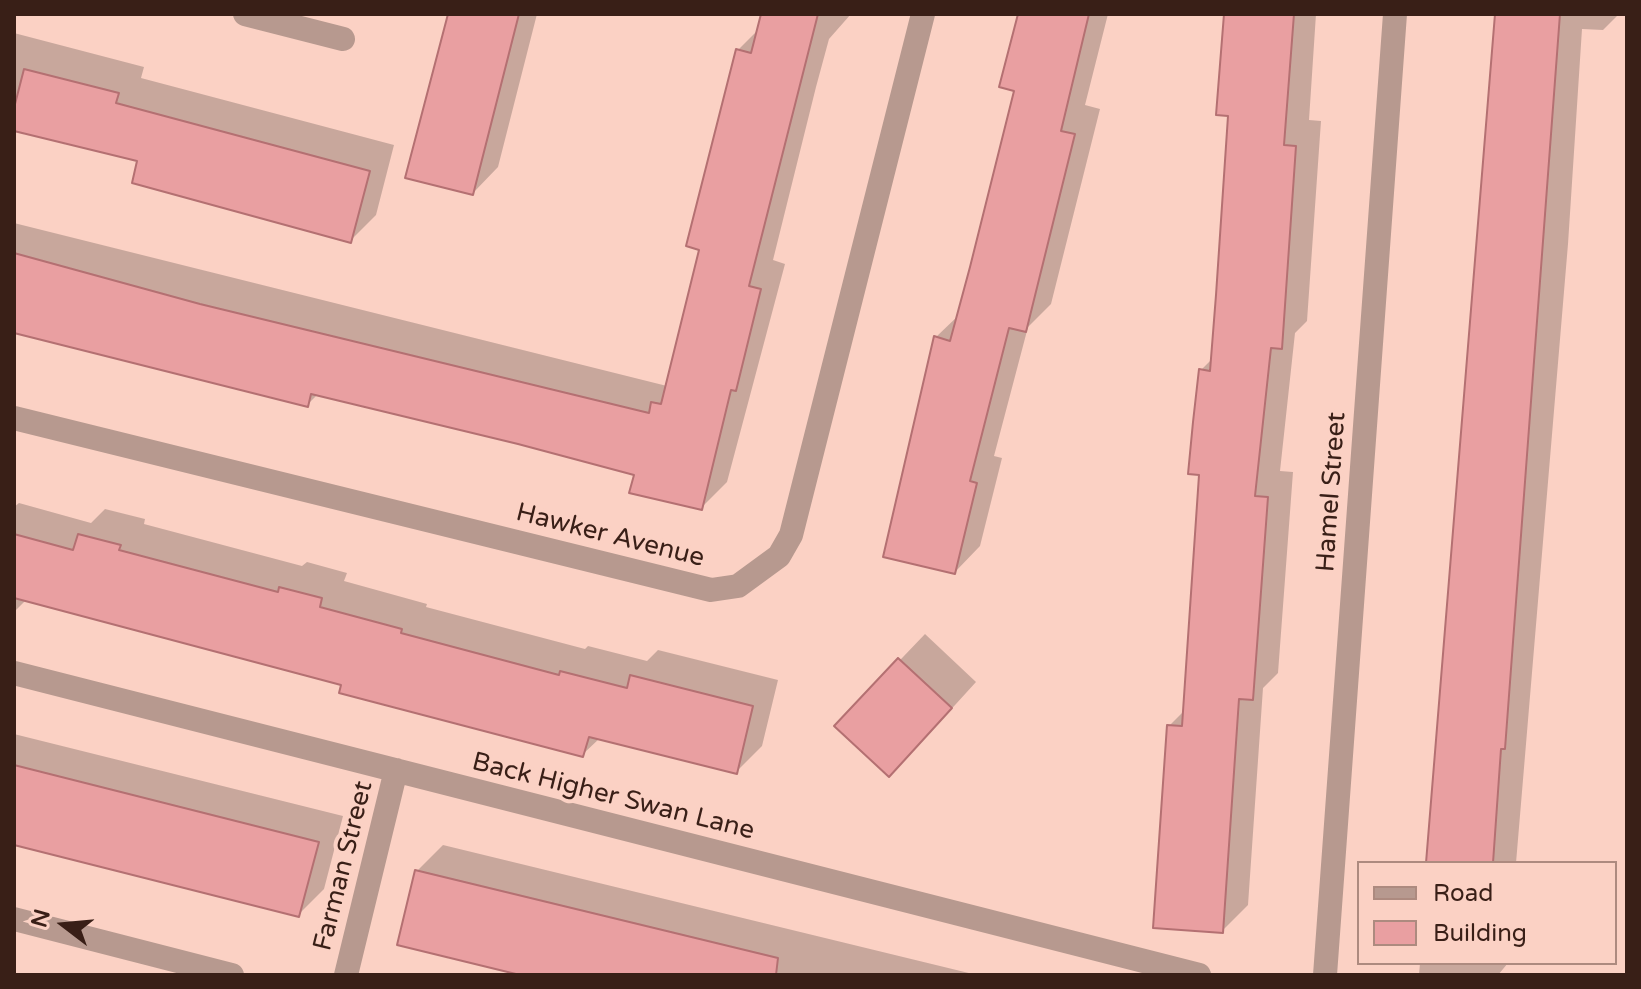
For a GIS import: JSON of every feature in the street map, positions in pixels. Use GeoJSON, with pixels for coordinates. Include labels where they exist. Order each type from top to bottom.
{"type":"FeatureCollection","features":[{"type":"Feature","properties":{"kind":"street"},"geometry":{"type":"LineString","coordinates":[[245,14],[343,39]]}},
{"type":"Feature","properties":{"kind":"street","name":"Hawker Avenue"},"geometry":{"type":"LineString","coordinates":[[14,418],[711,590],[738,586],[779,556],[791,535],[923,14]]}},
{"type":"Feature","properties":{"kind":"street","name":"Hamel Street"},"geometry":{"type":"LineString","coordinates":[[1325,975],[1395,14]]}},
{"type":"Feature","properties":{"kind":"street","name":"Back Higher Swan Lane"},"geometry":{"type":"LineString","coordinates":[[14,673],[1199,975]]}},
{"type":"Feature","properties":{"kind":"street","name":"Farman Street"},"geometry":{"type":"LineString","coordinates":[[346,975],[396,770]]}},
{"type":"Feature","properties":{"kind":"street"},"geometry":{"type":"LineString","coordinates":[[14,919],[232,975]]}},
{"type":"Feature","properties":{"kind":"building"},"geometry":{"type":"Polygon","coordinates":[[[448,14],[519,14],[473,195],[405,178],[448,14]]]}},
{"type":"Feature","properties":{"kind":"building"},"geometry":{"type":"Polygon","coordinates":[[[761,14],[818,14],[749,286],[761,289],[736,391],[731,390],[702,510],[629,493],[634,475],[518,444],[311,394],[308,407],[14,333],[14,253],[200,304],[649,413],[651,402],[661,404],[699,250],[686,246],[736,49],[751,53],[761,14]]]}},
{"type":"Feature","properties":{"kind":"building"},"geometry":{"type":"Polygon","coordinates":[[[1018,14],[1089,14],[1061,131],[1075,134],[1026,332],[1009,328],[970,481],[977,483],[955,574],[883,557],[934,336],[950,341],[1014,91],[999,87],[1018,14]]]}},
{"type":"Feature","properties":{"kind":"building"},"geometry":{"type":"Polygon","coordinates":[[[1224,14],[1294,14],[1284,145],[1296,146],[1282,349],[1271,348],[1255,496],[1268,497],[1253,700],[1239,699],[1223,933],[1153,928],[1167,725],[1182,726],[1199,475],[1188,474],[1193,422],[1199,369],[1210,371],[1216,295],[1228,116],[1216,115],[1224,14]]]}},
{"type":"Feature","properties":{"kind":"building"},"geometry":{"type":"Polygon","coordinates":[[[1495,14],[1560,14],[1505,749],[1501,749],[1493,861],[1426,861],[1495,14]]]}},
{"type":"Feature","properties":{"kind":"building"},"geometry":{"type":"Polygon","coordinates":[[[24,69],[119,93],[116,103],[370,171],[351,243],[132,183],[137,161],[14,131],[14,108],[24,69]]]}},
{"type":"Feature","properties":{"kind":"building"},"geometry":{"type":"Polygon","coordinates":[[[14,534],[73,550],[78,534],[121,545],[119,550],[278,592],[279,587],[322,598],[320,607],[402,629],[401,633],[559,675],[560,671],[627,688],[630,675],[753,706],[737,774],[589,737],[583,757],[339,693],[341,685],[14,598],[14,534]]]}},
{"type":"Feature","properties":{"kind":"building"},"geometry":{"type":"Polygon","coordinates":[[[898,658],[952,708],[889,777],[834,726],[898,658]]]}},
{"type":"Feature","properties":{"kind":"building"},"geometry":{"type":"Polygon","coordinates":[[[14,765],[319,842],[299,917],[14,845],[14,765]]]}},
{"type":"Feature","properties":{"kind":"building"},"geometry":{"type":"Polygon","coordinates":[[[415,870],[778,958],[776,975],[520,975],[397,945],[415,870]]]}}]}
